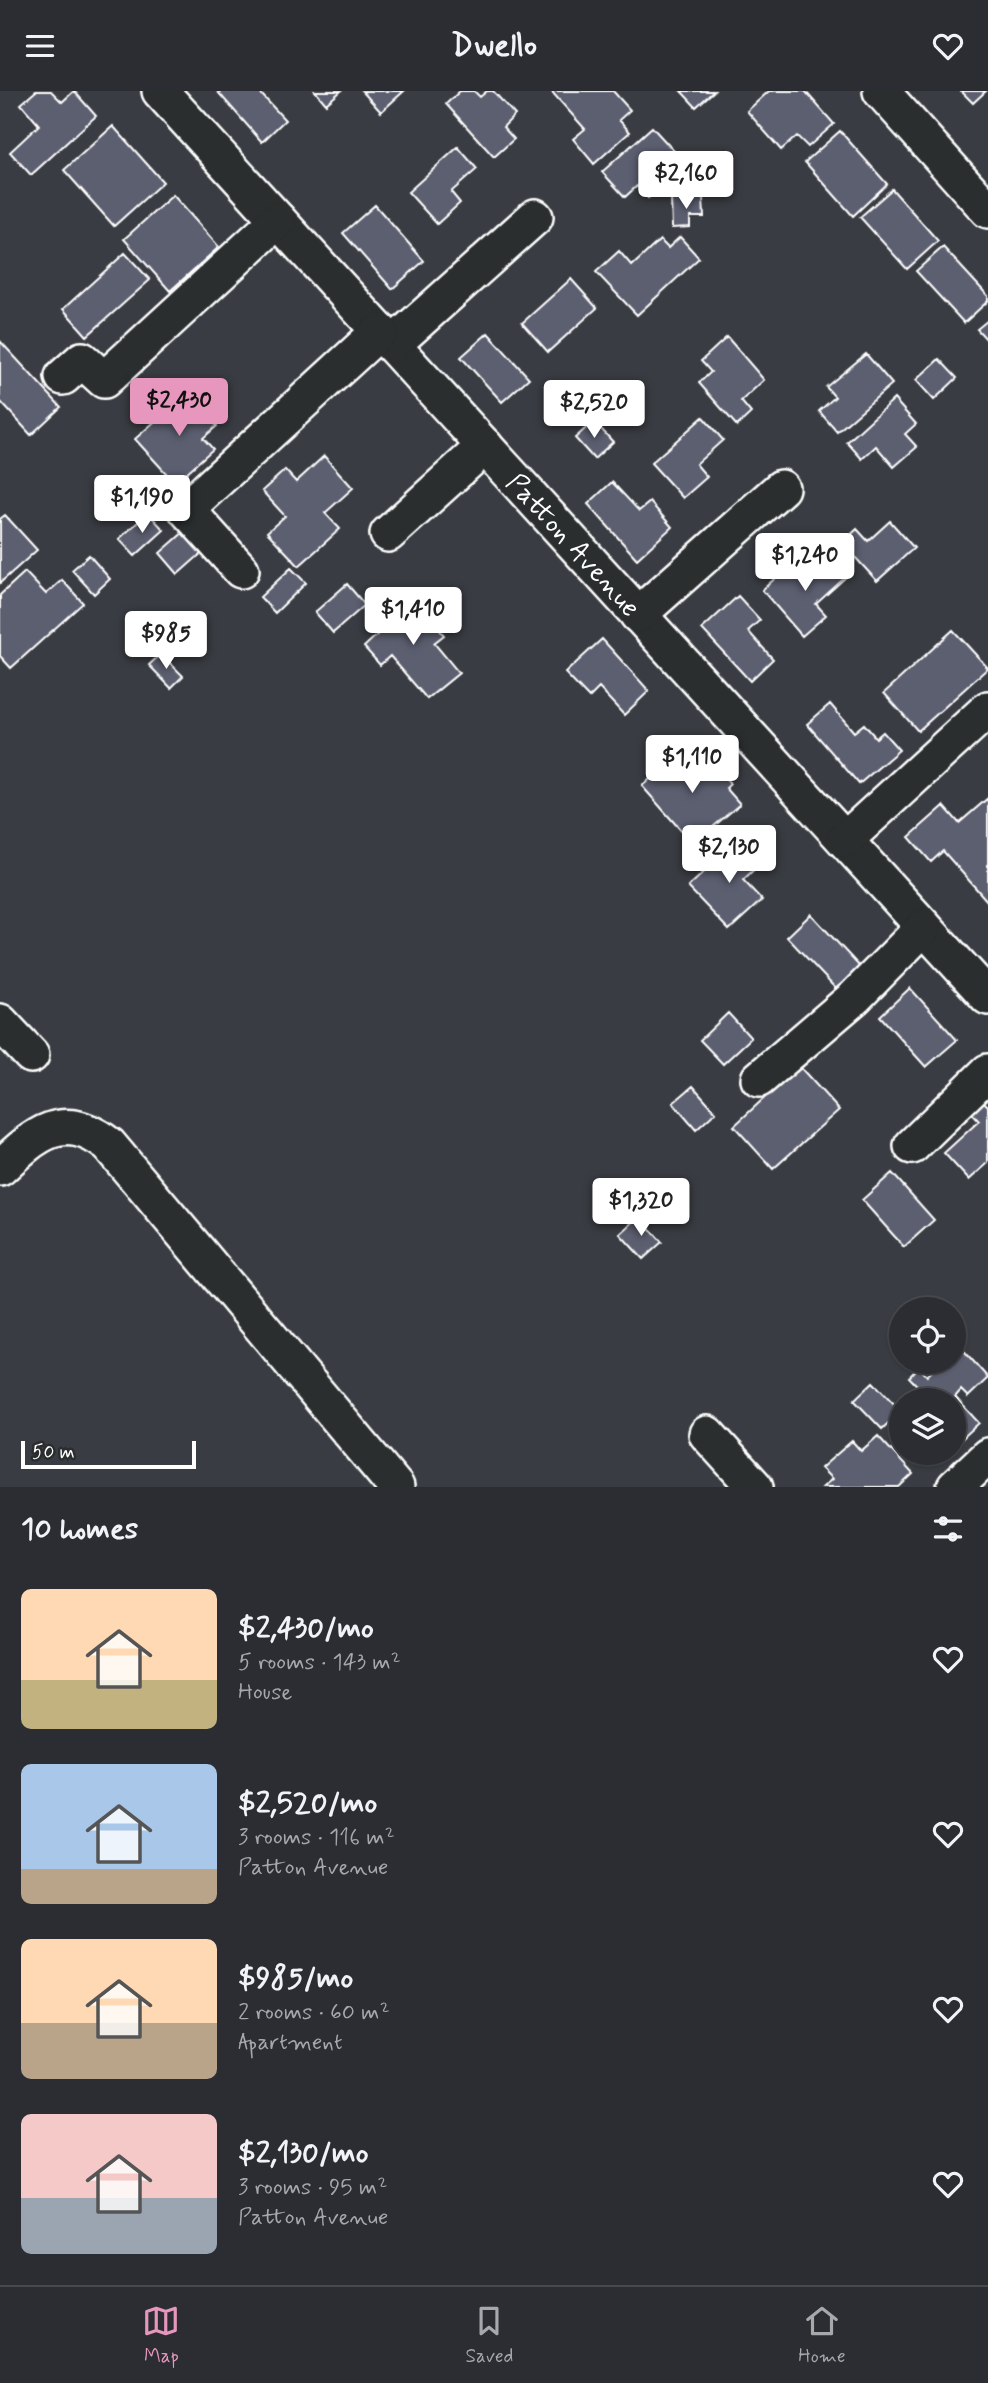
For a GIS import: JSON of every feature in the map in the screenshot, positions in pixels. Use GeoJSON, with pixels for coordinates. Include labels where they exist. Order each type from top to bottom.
{"type":"FeatureCollection","features":[{"type":"Feature","properties":{"kind":"street","name":"Patton Avenue"},"geometry":{"type":"LineString","coordinates":[[160,91],[988,997]]}},
{"type":"Feature","properties":{"kind":"street"},"geometry":{"type":"LineString","coordinates":[[881,91],[988,210]]}},
{"type":"Feature","properties":{"kind":"street"},"geometry":{"type":"LineString","coordinates":[[241,571],[186,509],[386,338],[536,217]]}},
{"type":"Feature","properties":{"kind":"street"},"geometry":{"type":"LineString","coordinates":[[63,377],[82,361],[104,380],[278,220]]}},
{"type":"Feature","properties":{"kind":"street"},"geometry":{"type":"LineString","coordinates":[[388,534],[485,446]]}},
{"type":"Feature","properties":{"kind":"street"},"geometry":{"type":"LineString","coordinates":[[638,615],[781,488]]}},
{"type":"Feature","properties":{"kind":"street"},"geometry":{"type":"LineString","coordinates":[[845,840],[988,709]]}},
{"type":"Feature","properties":{"kind":"street"},"geometry":{"type":"LineString","coordinates":[[759,1079],[855,997],[924,927]]}},
{"type":"Feature","properties":{"kind":"street"},"geometry":{"type":"LineString","coordinates":[[0,1022],[31,1055]]}},
{"type":"Feature","properties":{"kind":"street"},"geometry":{"type":"LineString","coordinates":[[912,1146],[988,1072]]}},
{"type":"Feature","properties":{"kind":"street"},"geometry":{"type":"LineString","coordinates":[[0,1168],[37,1135],[54,1128],[84,1130],[109,1145],[396,1487]]}},
{"type":"Feature","properties":{"kind":"street"},"geometry":{"type":"LineString","coordinates":[[707,1434],[755,1487]]}},
{"type":"Feature","properties":{"kind":"street"},"geometry":{"type":"LineString","coordinates":[[955,1487],[988,1456]]}},
{"type":"Feature","properties":{"kind":"building"},"geometry":{"type":"Polygon","coordinates":[[[36,91],[51,91],[62,102],[74,91],[96,116],[31,175],[10,152],[39,125],[21,104],[36,91]]]}},
{"type":"Feature","properties":{"kind":"building"},"geometry":{"type":"Polygon","coordinates":[[[217,91],[264,91],[261,94],[285,120],[262,142],[217,91]]]}},
{"type":"Feature","properties":{"kind":"building"},"geometry":{"type":"Polygon","coordinates":[[[315,91],[341,91],[326,104],[315,91]]]}},
{"type":"Feature","properties":{"kind":"building"},"geometry":{"type":"Polygon","coordinates":[[[362,91],[404,91],[381,112],[362,91]]]}},
{"type":"Feature","properties":{"kind":"building"},"geometry":{"type":"Polygon","coordinates":[[[460,91],[474,91],[480,97],[487,91],[493,91],[515,115],[503,127],[514,139],[494,157],[446,104],[460,91]]]}},
{"type":"Feature","properties":{"kind":"building"},"geometry":{"type":"Polygon","coordinates":[[[551,91],[613,91],[630,110],[619,120],[630,132],[594,164],[573,139],[585,129],[551,91]]]}},
{"type":"Feature","properties":{"kind":"building"},"geometry":{"type":"Polygon","coordinates":[[[681,91],[714,91],[696,107],[681,91]]]}},
{"type":"Feature","properties":{"kind":"building"},"geometry":{"type":"Polygon","coordinates":[[[769,91],[805,91],[834,124],[808,147],[797,136],[781,150],[747,111],[769,91]]]}},
{"type":"Feature","properties":{"kind":"building"},"geometry":{"type":"Polygon","coordinates":[[[961,91],[986,91],[973,103],[961,91]]]}},
{"type":"Feature","properties":{"kind":"building"},"geometry":{"type":"Polygon","coordinates":[[[113,126],[163,182],[114,226],[64,170],[113,126]]]}},
{"type":"Feature","properties":{"kind":"building"},"geometry":{"type":"Polygon","coordinates":[[[652,127],[674,151],[661,163],[673,176],[648,198],[637,186],[625,197],[602,172],[652,127]]]}},
{"type":"Feature","properties":{"kind":"building"},"geometry":{"type":"Polygon","coordinates":[[[840,131],[887,184],[853,216],[805,162],[840,131]]]}},
{"type":"Feature","properties":{"kind":"building"},"geometry":{"type":"Polygon","coordinates":[[[458,147],[477,169],[451,192],[460,203],[437,224],[408,192],[458,147]]]}},
{"type":"Feature","properties":{"kind":"building"},"geometry":{"type":"Polygon","coordinates":[[[892,189],[938,241],[907,269],[860,217],[892,189]]]}},
{"type":"Feature","properties":{"kind":"building"},"geometry":{"type":"Polygon","coordinates":[[[173,195],[219,247],[170,291],[124,239],[173,195]]]}},
{"type":"Feature","properties":{"kind":"building"},"geometry":{"type":"Polygon","coordinates":[[[703,197],[704,217],[690,217],[690,227],[672,228],[671,199],[703,197]]]}},
{"type":"Feature","properties":{"kind":"building"},"geometry":{"type":"Polygon","coordinates":[[[375,205],[424,261],[392,289],[343,233],[375,205]]]}},
{"type":"Feature","properties":{"kind":"building"},"geometry":{"type":"Polygon","coordinates":[[[680,237],[699,258],[637,315],[596,272],[619,251],[632,266],[660,240],[668,248],[680,237]]]}},
{"type":"Feature","properties":{"kind":"building"},"geometry":{"type":"Polygon","coordinates":[[[943,247],[988,296],[988,301],[964,323],[916,271],[943,247]]]}},
{"type":"Feature","properties":{"kind":"building"},"geometry":{"type":"Polygon","coordinates":[[[125,253],[150,280],[87,336],[63,309],[125,253]]]}},
{"type":"Feature","properties":{"kind":"building"},"geometry":{"type":"Polygon","coordinates":[[[571,279],[597,308],[548,352],[522,323],[571,279]]]}},
{"type":"Feature","properties":{"kind":"building"},"geometry":{"type":"Polygon","coordinates":[[[988,320],[988,341],[977,329],[988,320]]]}},
{"type":"Feature","properties":{"kind":"building"},"geometry":{"type":"Polygon","coordinates":[[[488,333],[529,378],[502,402],[461,357],[488,333]]]}},
{"type":"Feature","properties":{"kind":"building"},"geometry":{"type":"Polygon","coordinates":[[[727,337],[764,380],[741,401],[751,413],[737,426],[699,383],[711,372],[701,361],[727,337]]]}},
{"type":"Feature","properties":{"kind":"building"},"geometry":{"type":"Polygon","coordinates":[[[0,341],[61,407],[31,435],[0,401],[0,341]]]}},
{"type":"Feature","properties":{"kind":"building"},"geometry":{"type":"Polygon","coordinates":[[[866,354],[892,384],[837,432],[819,411],[835,397],[826,387],[866,354]]]}},
{"type":"Feature","properties":{"kind":"building"},"geometry":{"type":"Polygon","coordinates":[[[939,359],[957,378],[934,400],[916,380],[939,359]]]}},
{"type":"Feature","properties":{"kind":"building"},"geometry":{"type":"Polygon","coordinates":[[[187,393],[217,426],[203,438],[213,449],[175,483],[135,439],[187,393]]]}},
{"type":"Feature","properties":{"kind":"building"},"geometry":{"type":"Polygon","coordinates":[[[894,399],[916,424],[905,434],[917,447],[894,467],[876,446],[862,459],[847,442],[894,399]]]}},
{"type":"Feature","properties":{"kind":"building"},"geometry":{"type":"Polygon","coordinates":[[[703,417],[723,440],[696,464],[707,477],[683,498],[651,463],[703,417]]]}},
{"type":"Feature","properties":{"kind":"building"},"geometry":{"type":"Polygon","coordinates":[[[594,421],[613,442],[594,459],[575,438],[594,421]]]}},
{"type":"Feature","properties":{"kind":"building"},"geometry":{"type":"Polygon","coordinates":[[[324,456],[353,488],[325,513],[340,529],[299,566],[267,532],[285,516],[262,491],[285,470],[296,482],[324,456]]]}},
{"type":"Feature","properties":{"kind":"building"},"geometry":{"type":"Polygon","coordinates":[[[612,482],[639,511],[650,502],[672,527],[637,559],[588,504],[612,482]]]}},
{"type":"Feature","properties":{"kind":"building"},"geometry":{"type":"Polygon","coordinates":[[[148,513],[164,530],[135,556],[119,539],[148,513]]]}},
{"type":"Feature","properties":{"kind":"building"},"geometry":{"type":"Polygon","coordinates":[[[5,515],[37,550],[0,583],[0,519],[5,515]]]}},
{"type":"Feature","properties":{"kind":"building"},"geometry":{"type":"Polygon","coordinates":[[[890,521],[914,548],[877,581],[842,543],[857,529],[868,541],[890,521]]]}},
{"type":"Feature","properties":{"kind":"building"},"geometry":{"type":"Polygon","coordinates":[[[185,531],[203,552],[178,574],[160,553],[185,531]]]}},
{"type":"Feature","properties":{"kind":"building"},"geometry":{"type":"Polygon","coordinates":[[[827,553],[847,576],[816,604],[826,615],[802,636],[762,590],[788,567],[798,578],[827,553]]]}},
{"type":"Feature","properties":{"kind":"building"},"geometry":{"type":"Polygon","coordinates":[[[89,555],[110,579],[94,594],[72,570],[89,555]]]}},
{"type":"Feature","properties":{"kind":"building"},"geometry":{"type":"Polygon","coordinates":[[[291,568],[306,583],[275,613],[260,597],[291,568]]]}},
{"type":"Feature","properties":{"kind":"building"},"geometry":{"type":"Polygon","coordinates":[[[25,572],[46,594],[62,580],[83,603],[11,668],[0,656],[0,595],[25,572]]]}},
{"type":"Feature","properties":{"kind":"building"},"geometry":{"type":"Polygon","coordinates":[[[347,584],[365,605],[333,633],[315,612],[347,584]]]}},
{"type":"Feature","properties":{"kind":"building"},"geometry":{"type":"Polygon","coordinates":[[[410,595],[444,635],[434,643],[459,673],[427,699],[390,656],[380,665],[364,647],[379,633],[372,626],[410,595]]]}},
{"type":"Feature","properties":{"kind":"building"},"geometry":{"type":"Polygon","coordinates":[[[738,596],[760,620],[748,631],[773,659],[750,681],[702,629],[738,596]]]}},
{"type":"Feature","properties":{"kind":"building"},"geometry":{"type":"Polygon","coordinates":[[[953,630],[988,668],[918,731],[884,693],[953,630]]]}},
{"type":"Feature","properties":{"kind":"building"},"geometry":{"type":"Polygon","coordinates":[[[602,639],[649,691],[624,715],[599,688],[589,698],[565,673],[602,639]]]}},
{"type":"Feature","properties":{"kind":"building"},"geometry":{"type":"Polygon","coordinates":[[[161,654],[183,676],[171,688],[149,665],[161,654]]]}},
{"type":"Feature","properties":{"kind":"building"},"geometry":{"type":"Polygon","coordinates":[[[830,704],[854,732],[864,724],[876,738],[883,732],[899,750],[859,784],[807,724],[830,704]]]}},
{"type":"Feature","properties":{"kind":"building"},"geometry":{"type":"Polygon","coordinates":[[[687,747],[709,772],[715,767],[730,784],[726,788],[740,804],[693,844],[642,786],[687,747]]]}},
{"type":"Feature","properties":{"kind":"building"},"geometry":{"type":"Polygon","coordinates":[[[988,798],[988,902],[943,851],[931,862],[909,837],[944,806],[959,823],[988,798]]]}},
{"type":"Feature","properties":{"kind":"building"},"geometry":{"type":"Polygon","coordinates":[[[740,839],[762,862],[743,880],[762,900],[729,930],[688,887],[740,839]]]}},
{"type":"Feature","properties":{"kind":"building"},"geometry":{"type":"Polygon","coordinates":[[[811,914],[860,967],[837,990],[787,937],[811,914]]]}},
{"type":"Feature","properties":{"kind":"building"},"geometry":{"type":"Polygon","coordinates":[[[910,988],[957,1040],[926,1067],[880,1016],[910,988]]]}},
{"type":"Feature","properties":{"kind":"building"},"geometry":{"type":"Polygon","coordinates":[[[728,1013],[751,1038],[723,1064],[700,1040],[728,1013]]]}},
{"type":"Feature","properties":{"kind":"building"},"geometry":{"type":"Polygon","coordinates":[[[799,1066],[839,1110],[773,1169],[734,1126],[799,1066]]]}},
{"type":"Feature","properties":{"kind":"building"},"geometry":{"type":"Polygon","coordinates":[[[693,1086],[716,1112],[696,1130],[673,1103],[693,1086]]]}},
{"type":"Feature","properties":{"kind":"building"},"geometry":{"type":"Polygon","coordinates":[[[979,1097],[988,1106],[988,1163],[969,1180],[944,1153],[979,1121],[967,1108],[979,1097]]]}},
{"type":"Feature","properties":{"kind":"building"},"geometry":{"type":"Polygon","coordinates":[[[892,1173],[934,1220],[904,1247],[862,1200],[892,1173]]]}},
{"type":"Feature","properties":{"kind":"building"},"geometry":{"type":"Polygon","coordinates":[[[639,1217],[662,1242],[643,1259],[620,1234],[639,1217]]]}},
{"type":"Feature","properties":{"kind":"building"},"geometry":{"type":"Polygon","coordinates":[[[966,1353],[988,1378],[968,1397],[966,1388],[920,1388],[909,1377],[912,1374],[966,1374],[966,1353]]]}},
{"type":"Feature","properties":{"kind":"building"},"geometry":{"type":"Polygon","coordinates":[[[873,1382],[889,1399],[889,1422],[882,1429],[854,1400],[873,1382]]]}},
{"type":"Feature","properties":{"kind":"building"},"geometry":{"type":"Polygon","coordinates":[[[966,1409],[979,1423],[966,1435],[966,1409]]]}},
{"type":"Feature","properties":{"kind":"building"},"geometry":{"type":"Polygon","coordinates":[[[878,1436],[889,1448],[889,1465],[905,1465],[913,1474],[899,1487],[823,1487],[832,1479],[821,1468],[852,1441],[861,1451],[878,1436]]]}}]}
